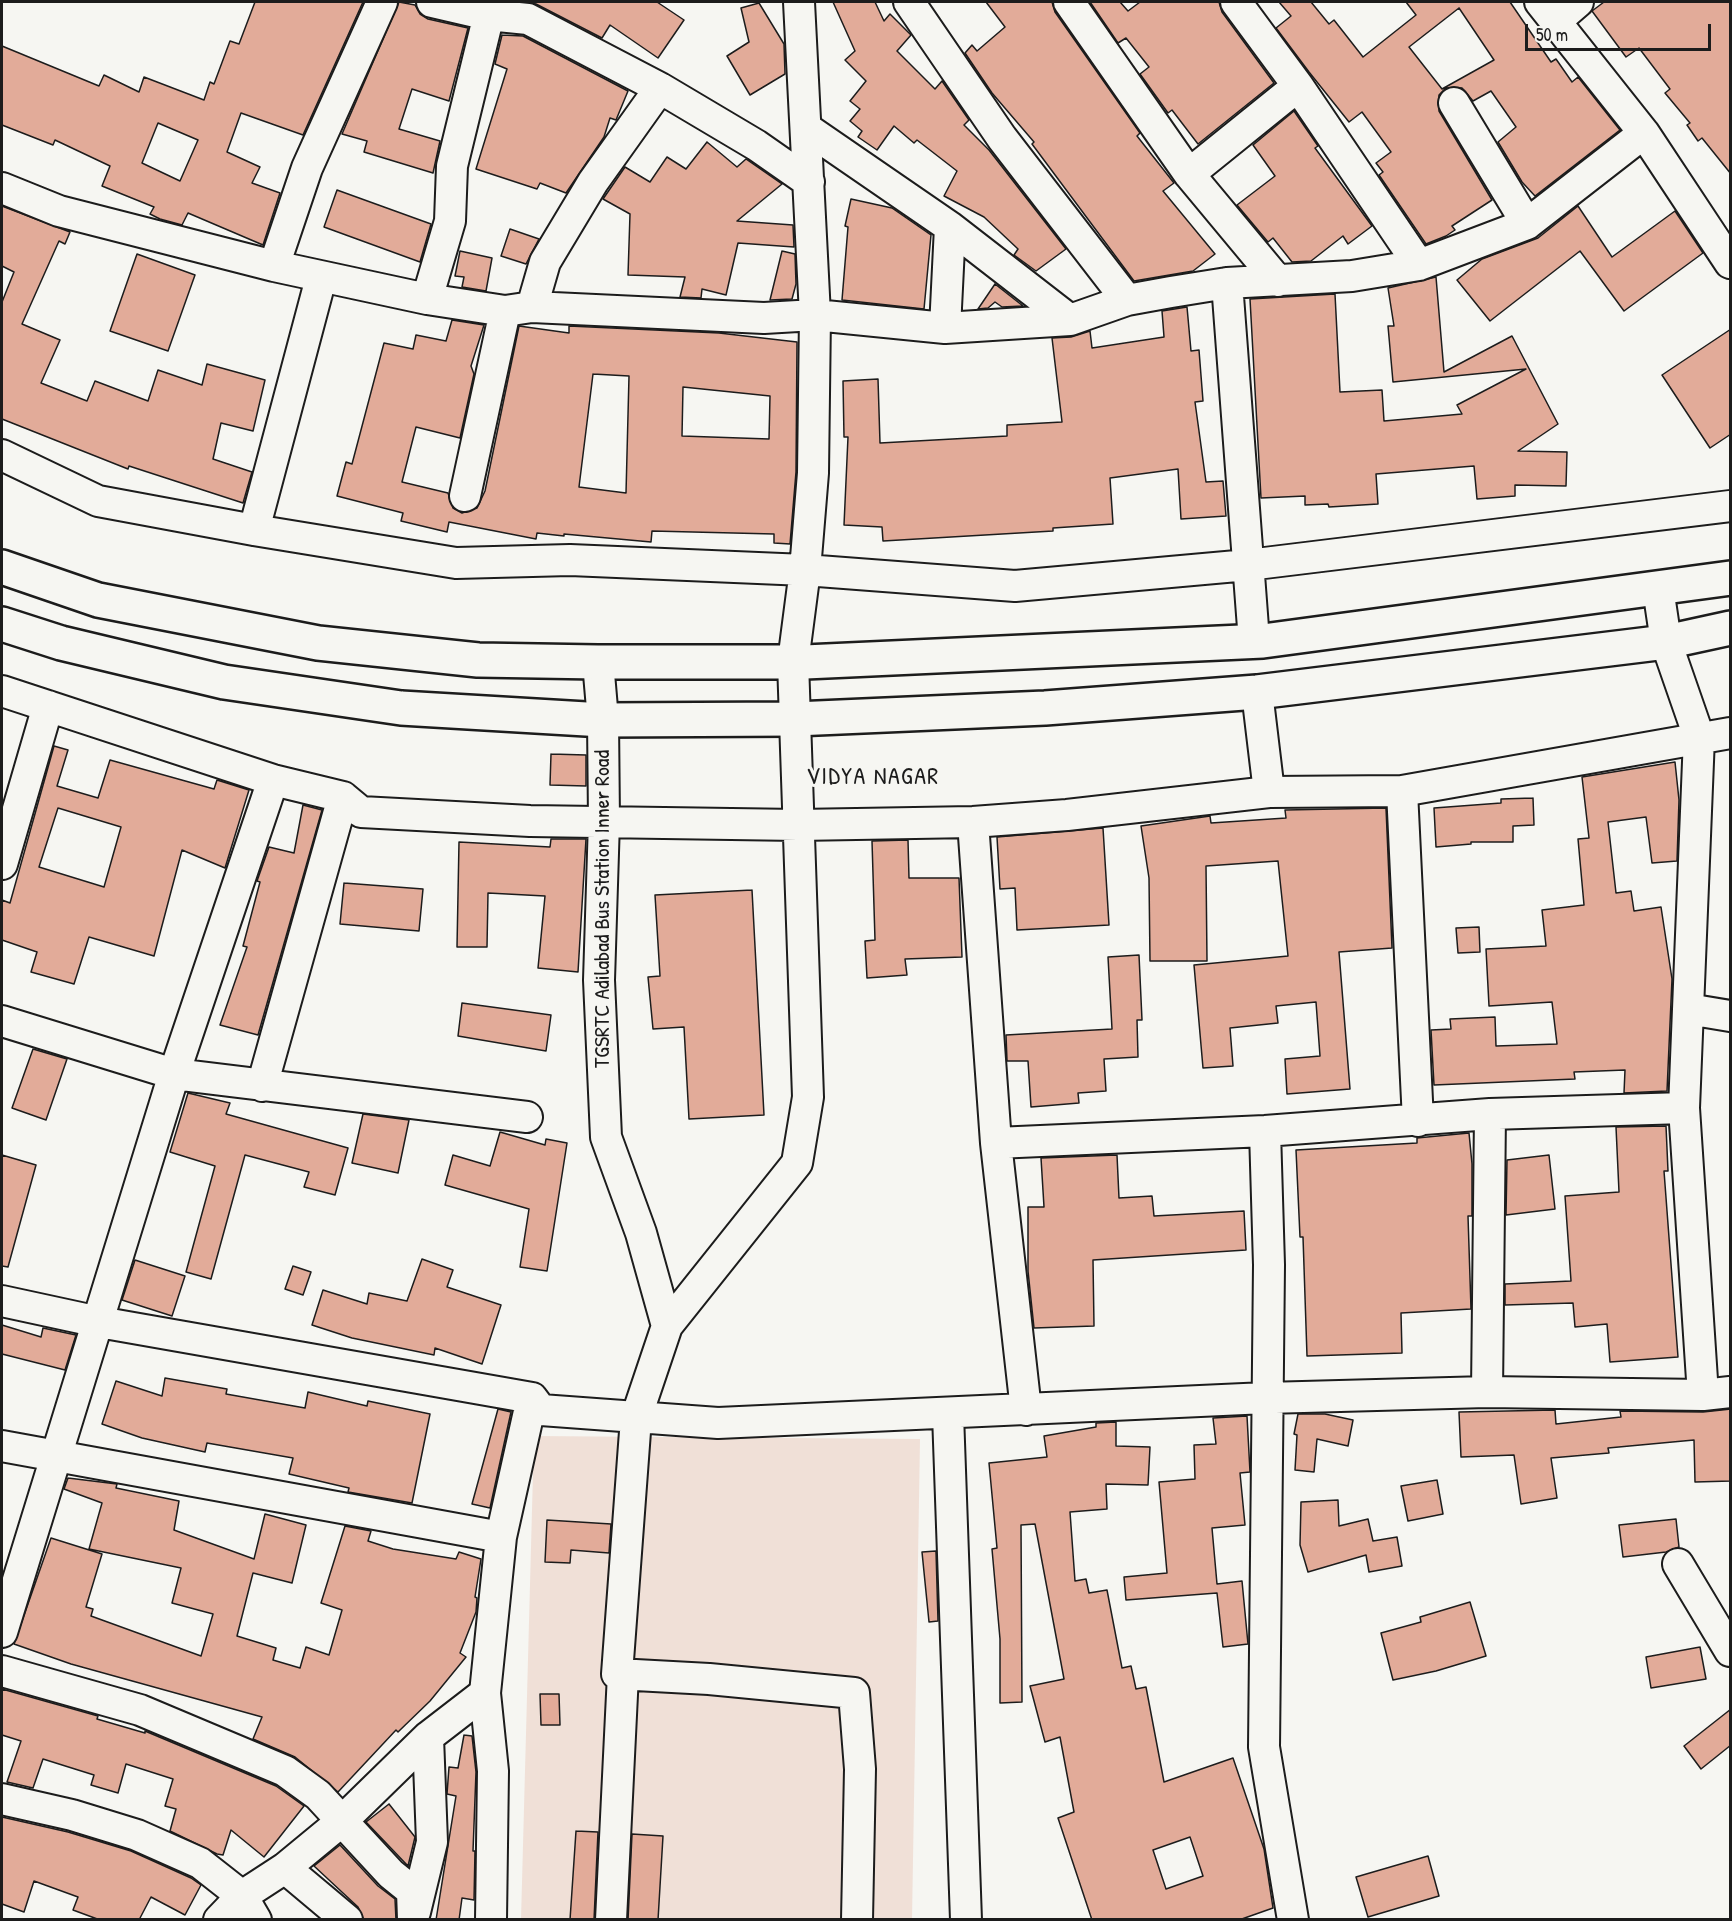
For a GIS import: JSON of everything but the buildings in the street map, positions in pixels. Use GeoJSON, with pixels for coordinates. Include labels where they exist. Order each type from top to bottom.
{"type":"FeatureCollection","features":[{"type":"Feature","properties":{"kind":"main road"},"geometry":{"type":"LineString","coordinates":[[2,567],[98,600],[318,642],[478,660],[598,662],[793,662],[1254,641],[1731,578]]}},
{"type":"Feature","properties":{"kind":"main road"},"geometry":{"type":"LineString","coordinates":[[2,624],[61,643],[224,682],[401,708],[603,720],[795,719],[1046,708],[1257,692],[1666,642],[1731,628]]}},
{"type":"Feature","properties":{"kind":"street"},"geometry":{"type":"LineString","coordinates":[[274,267],[307,168],[382,2]]}},
{"type":"Feature","properties":{"kind":"street"},"geometry":{"type":"LineString","coordinates":[[432,2],[490,8],[528,19],[660,88],[756,145],[809,182]]}},
{"type":"Feature","properties":{"kind":"street"},"geometry":{"type":"LineString","coordinates":[[799,2],[815,315],[816,400],[805,570],[793,662],[808,1097],[797,1163],[667,1326],[636,1418],[617,1674],[709,1679],[854,1693],[860,1770],[857,1920]]}},
{"type":"Feature","properties":{"kind":"street"},"geometry":{"type":"LineString","coordinates":[[909,2],[1002,138],[1127,300]]}},
{"type":"Feature","properties":{"kind":"street"},"geometry":{"type":"LineString","coordinates":[[1069,2],[1189,174],[1278,281]]}},
{"type":"Feature","properties":{"kind":"street"},"geometry":{"type":"LineString","coordinates":[[1236,2],[1298,86],[1419,265]]}},
{"type":"Feature","properties":{"kind":"street"},"geometry":{"type":"LineString","coordinates":[[1578,2],[1548,11],[1644,133],[1731,262]]}},
{"type":"Feature","properties":{"kind":"street"},"geometry":{"type":"LineString","coordinates":[[427,298],[450,221],[452,166],[490,8]]}},
{"type":"Feature","properties":{"kind":"street"},"geometry":{"type":"LineString","coordinates":[[1189,174],[1298,86]]}},
{"type":"Feature","properties":{"kind":"street"},"geometry":{"type":"LineString","coordinates":[[465,496],[518,309],[593,182],[660,88]]}},
{"type":"Feature","properties":{"kind":"street"},"geometry":{"type":"LineString","coordinates":[[1454,103],[1527,224]]}},
{"type":"Feature","properties":{"kind":"street"},"geometry":{"type":"LineString","coordinates":[[806,128],[950,227],[1070,320]]}},
{"type":"Feature","properties":{"kind":"street"},"geometry":{"type":"LineString","coordinates":[[2,188],[58,211],[274,267],[427,298],[518,309],[764,318],[815,315],[945,327],[1070,320],[1127,300],[1227,284],[1352,276],[1419,265],[1527,224],[1644,133]]}},
{"type":"Feature","properties":{"kind":"street"},"geometry":{"type":"LineString","coordinates":[[945,327],[950,227]]}},
{"type":"Feature","properties":{"kind":"street"},"geometry":{"type":"LineString","coordinates":[[254,530],[321,278]]}},
{"type":"Feature","properties":{"kind":"street"},"geometry":{"type":"LineString","coordinates":[[1227,284],[1254,641]]}},
{"type":"Feature","properties":{"kind":"street"},"geometry":{"type":"LineString","coordinates":[[2,455],[98,501],[254,530],[456,563],[570,561],[805,570],[1015,586],[1248,566],[1731,506]]}},
{"type":"Feature","properties":{"kind":"street"},"geometry":{"type":"LineString","coordinates":[[2,1301],[99,1322],[532,1398],[541,1410],[718,1423],[1266,1398],[1487,1392],[1717,1394],[1684,1108],[1699,737],[1666,642],[1658,588]]}},
{"type":"Feature","properties":{"kind":"street","name":"TGSRTC Adilabad Bus Station Inner Road"},"geometry":{"type":"LineString","coordinates":[[598,662],[603,720],[604,821],[599,980],[606,1137],[641,1233],[667,1326]]}},
{"type":"Feature","properties":{"kind":"street"},"geometry":{"type":"LineString","coordinates":[[2,691],[273,780],[343,797],[361,812],[530,820],[798,825],[973,822],[1067,815],[1269,792],[1402,791],[1731,733]]}},
{"type":"Feature","properties":{"kind":"street"},"geometry":{"type":"LineString","coordinates":[[1257,692],[1269,792]]}},
{"type":"Feature","properties":{"kind":"street"},"geometry":{"type":"LineString","coordinates":[[2,864],[48,706]]}},
{"type":"Feature","properties":{"kind":"street"},"geometry":{"type":"LineString","coordinates":[[2,1632],[174,1074],[273,780]]}},
{"type":"Feature","properties":{"kind":"street"},"geometry":{"type":"LineString","coordinates":[[1402,791],[1418,1121]]}},
{"type":"Feature","properties":{"kind":"street"},"geometry":{"type":"LineString","coordinates":[[262,1086],[343,797]]}},
{"type":"Feature","properties":{"kind":"street"},"geometry":{"type":"LineString","coordinates":[[973,822],[996,1143],[1026,1410]]}},
{"type":"Feature","properties":{"kind":"street"},"geometry":{"type":"LineString","coordinates":[[1688,1009],[1731,1016]]}},
{"type":"Feature","properties":{"kind":"street"},"geometry":{"type":"LineString","coordinates":[[2,1021],[174,1074],[527,1117]]}},
{"type":"Feature","properties":{"kind":"street"},"geometry":{"type":"LineString","coordinates":[[996,1143],[1265,1131],[1490,1114],[1684,1108]]}},
{"type":"Feature","properties":{"kind":"street"},"geometry":{"type":"LineString","coordinates":[[1487,1392],[1490,1114]]}},
{"type":"Feature","properties":{"kind":"street"},"geometry":{"type":"LineString","coordinates":[[1265,1131],[1269,1265],[1264,1747],[1293,1920]]}},
{"type":"Feature","properties":{"kind":"street"},"geometry":{"type":"LineString","coordinates":[[491,1920],[493,1771],[485,1693],[501,1537],[532,1398]]}},
{"type":"Feature","properties":{"kind":"street"},"geometry":{"type":"LineString","coordinates":[[948,1414],[966,1920]]}},
{"type":"Feature","properties":{"kind":"street"},"geometry":{"type":"LineString","coordinates":[[2,1446],[501,1537]]}},
{"type":"Feature","properties":{"kind":"street"},"geometry":{"type":"LineString","coordinates":[[1678,1563],[1731,1652]]}},
{"type":"Feature","properties":{"kind":"street"},"geometry":{"type":"LineString","coordinates":[[2,1671],[140,1710],[285,1771],[318,1795],[391,1874],[411,1891],[413,1919]]}},
{"type":"Feature","properties":{"kind":"street"},"geometry":{"type":"LineString","coordinates":[[611,1920],[623,1674]]}},
{"type":"Feature","properties":{"kind":"street"},"geometry":{"type":"LineString","coordinates":[[219,1920],[249,1908],[285,1868],[342,1821],[428,1737],[485,1693]]}},
{"type":"Feature","properties":{"kind":"street"},"geometry":{"type":"LineString","coordinates":[[413,1919],[432,1842],[428,1737]]}},
{"type":"Feature","properties":{"kind":"street"},"geometry":{"type":"LineString","coordinates":[[2,1799],[72,1815],[137,1835],[200,1863],[249,1908]]}},
{"type":"Feature","properties":{"kind":"street"},"geometry":{"type":"LineString","coordinates":[[285,1868],[347,1920]]}},
{"type":"Feature","properties":{"kind":"shaded area"},"geometry":{"type":"Polygon","coordinates":[[[534,1436],[920,1439],[912,1919],[521,1920],[534,1436]]]}},
{"type":"Feature","properties":{"kind":"district","name":"VIDYA NAGAR"},"geometry":{"type":"Point","coordinates":[873,778]}}]}
